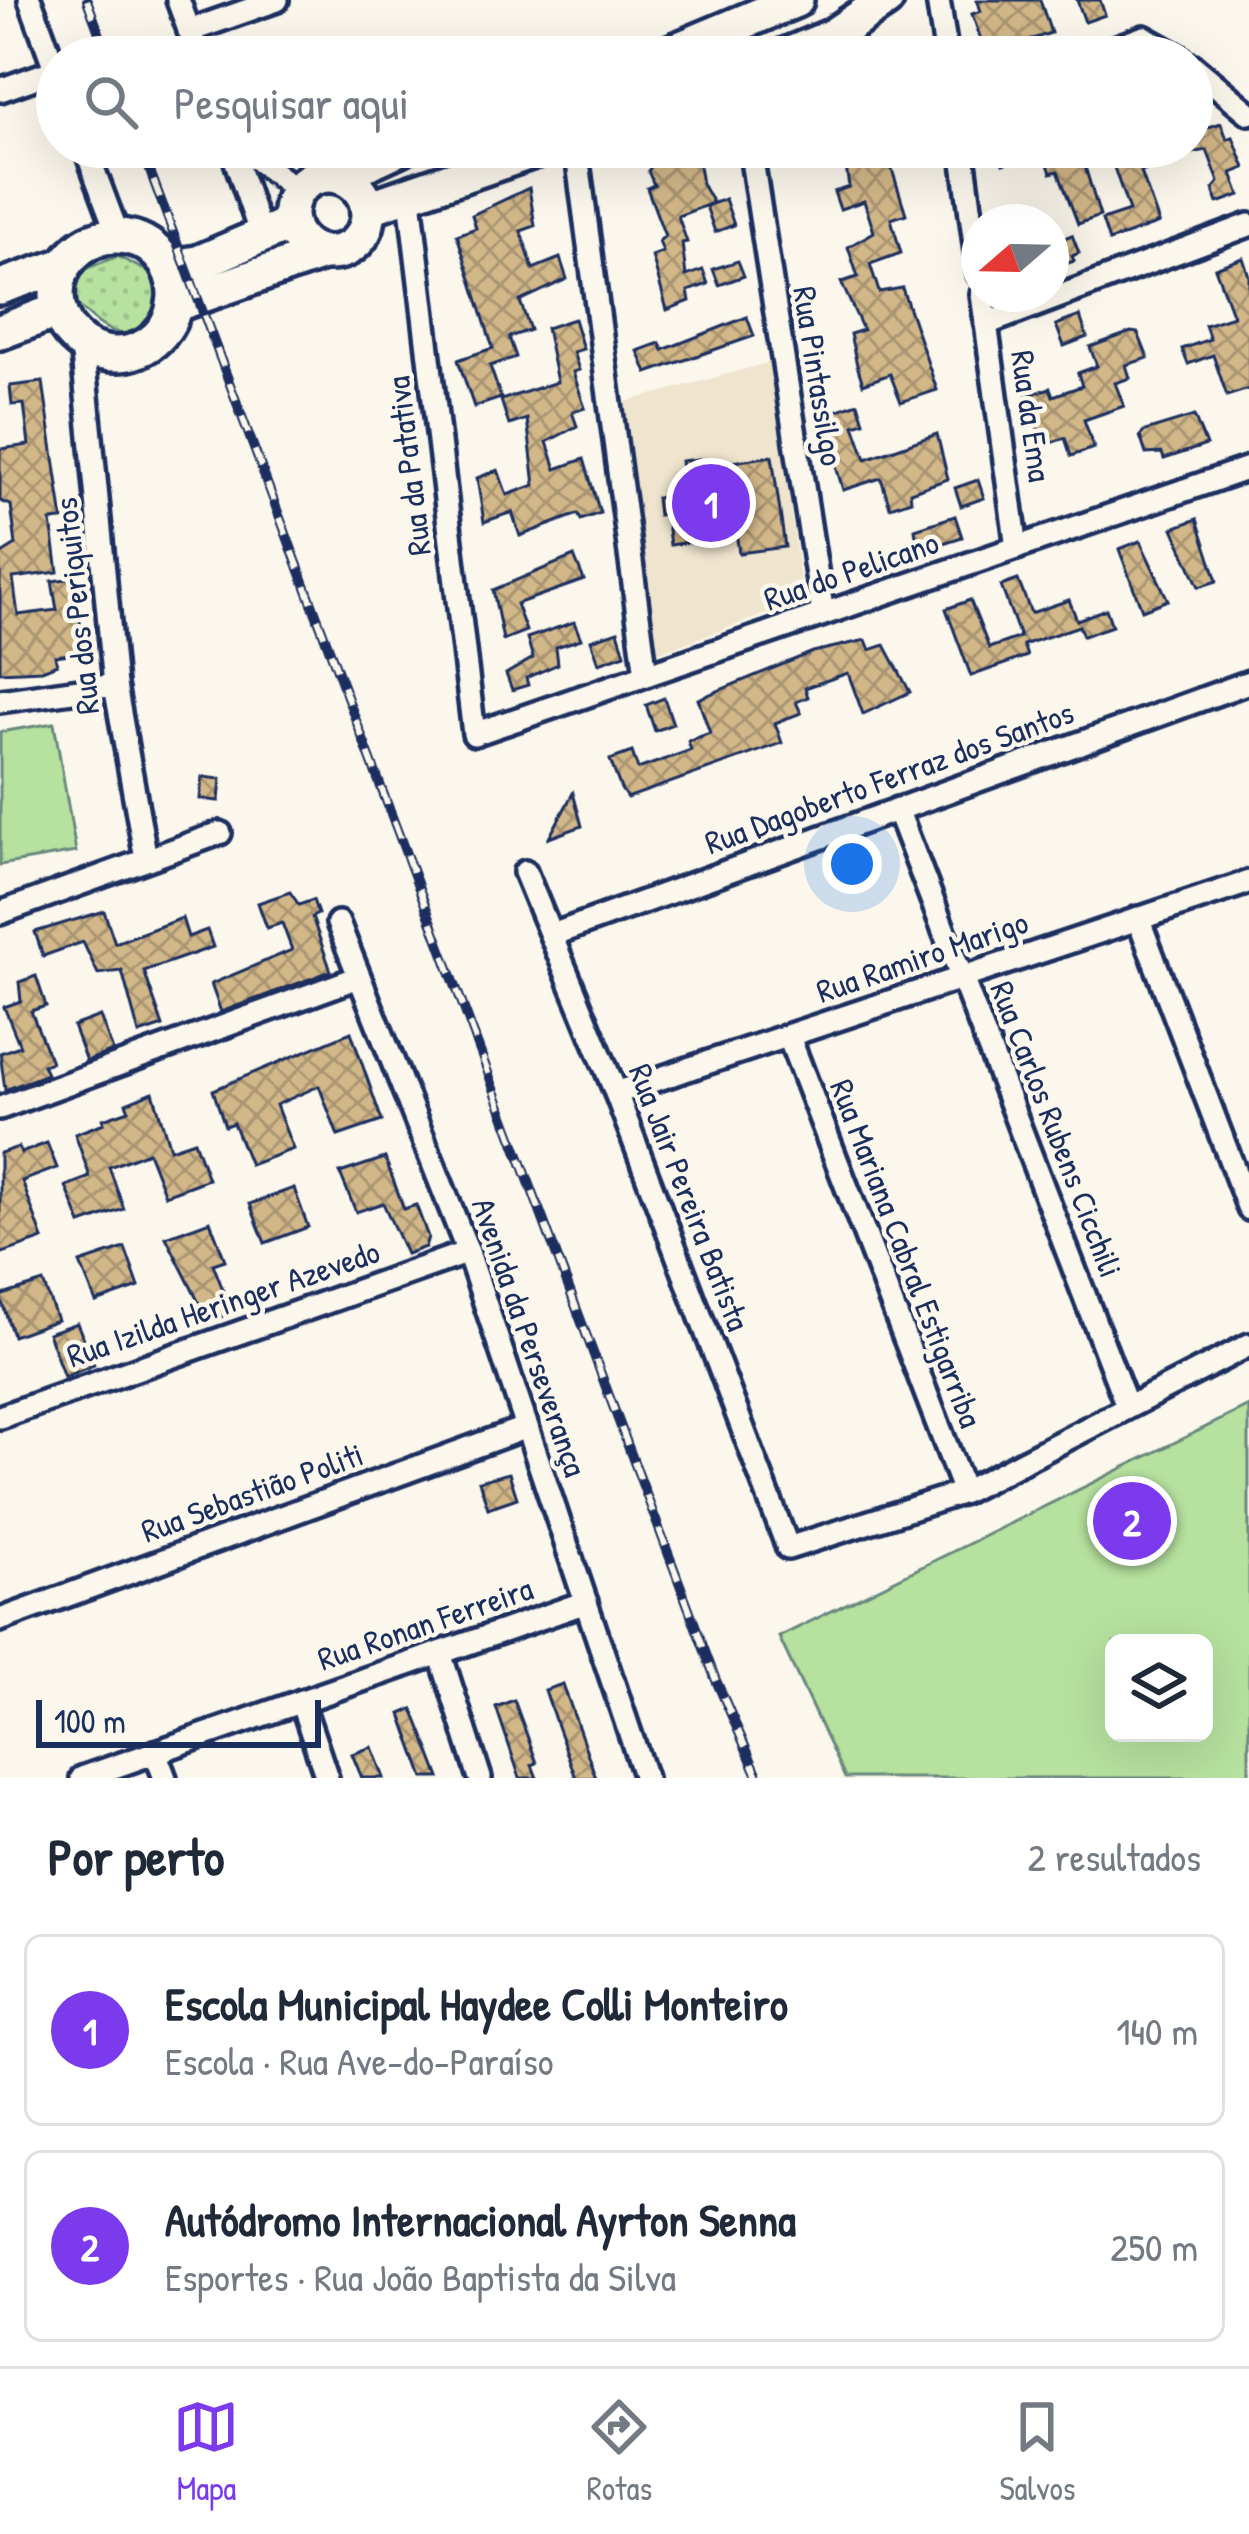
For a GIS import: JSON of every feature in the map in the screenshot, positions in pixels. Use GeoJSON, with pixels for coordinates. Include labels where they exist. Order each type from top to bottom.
{"type":"FeatureCollection","features":[{"type":"Feature","properties":{"kind":"street"},"geometry":{"type":"LineString","coordinates":[[30,0],[43,36]]}},
{"type":"Feature","properties":{"kind":"street"},"geometry":{"type":"LineString","coordinates":[[178,0],[191,36]]}},
{"type":"Feature","properties":{"kind":"street"},"geometry":{"type":"LineString","coordinates":[[189,31],[277,0]]}},
{"type":"Feature","properties":{"kind":"street"},"geometry":{"type":"LineString","coordinates":[[711,36],[796,0]]}},
{"type":"Feature","properties":{"kind":"street"},"geometry":{"type":"LineString","coordinates":[[832,36],[886,0]]}},
{"type":"Feature","properties":{"kind":"street"},"geometry":{"type":"LineString","coordinates":[[938,0],[944,36]]}},
{"type":"Feature","properties":{"kind":"street"},"geometry":{"type":"LineString","coordinates":[[0,90],[36,78]]}},
{"type":"Feature","properties":{"kind":"street"},"geometry":{"type":"LineString","coordinates":[[1213,83],[1249,113]]}},
{"type":"Feature","properties":{"kind":"street"},"geometry":{"type":"LineString","coordinates":[[93,168],[118,236]]}},
{"type":"Feature","properties":{"kind":"street"},"geometry":{"type":"LineString","coordinates":[[247,168],[303,243],[323,253]]}},
{"type":"Feature","properties":{"kind":"street"},"geometry":{"type":"LineString","coordinates":[[254,168],[283,216]]}},
{"type":"Feature","properties":{"kind":"street"},"geometry":{"type":"LineString","coordinates":[[168,267],[198,263],[283,216],[316,177],[339,176],[356,168]]}},
{"type":"Feature","properties":{"kind":"street"},"geometry":{"type":"LineString","coordinates":[[368,208],[479,168]]}},
{"type":"Feature","properties":{"kind":"street"},"geometry":{"type":"LineString","coordinates":[[578,168],[646,675]]}},
{"type":"Feature","properties":{"kind":"street","name":"Rua Pintassilgo"},"geometry":{"type":"LineString","coordinates":[[753,168],[823,614]]}},
{"type":"Feature","properties":{"kind":"street"},"geometry":{"type":"LineString","coordinates":[[965,168],[970,204]]}},
{"type":"Feature","properties":{"kind":"street"},"geometry":{"type":"LineString","coordinates":[[174,305],[357,242],[368,208],[358,188],[339,176]]}},
{"type":"Feature","properties":{"kind":"street","name":"Rua da Patativa"},"geometry":{"type":"LineString","coordinates":[[409,190],[474,734]]}},
{"type":"Feature","properties":{"kind":"street"},"geometry":{"type":"LineString","coordinates":[[986,324],[1249,225]]}},
{"type":"Feature","properties":{"kind":"street"},"geometry":{"type":"LineString","coordinates":[[0,287],[64,265],[89,241],[118,236],[141,241],[168,267],[174,305],[168,324],[139,350],[100,352],[82,344],[59,310],[56,292],[64,265]]}},
{"type":"Feature","properties":{"kind":"street"},"geometry":{"type":"LineString","coordinates":[[0,332],[59,310]]}},
{"type":"Feature","properties":{"kind":"street","name":"Rua da Ema"},"geometry":{"type":"LineString","coordinates":[[984,312],[1017,548]]}},
{"type":"Feature","properties":{"kind":"street","name":"Rua dos Periquitos"},"geometry":{"type":"LineString","coordinates":[[82,344],[115,685],[146,859]]}},
{"type":"Feature","properties":{"kind":"street","name":"Rua do Pelicano"},"geometry":{"type":"LineString","coordinates":[[474,734],[1249,468]]}},
{"type":"Feature","properties":{"kind":"street","name":"Rua Dagoberto Ferraz dos Santos"},"geometry":{"type":"LineString","coordinates":[[552,935],[1249,682]]}},
{"type":"Feature","properties":{"kind":"street"},"geometry":{"type":"LineString","coordinates":[[0,701],[115,685]]}},
{"type":"Feature","properties":{"kind":"street","name":"Rua Carlos Rubens Cicchili"},"geometry":{"type":"LineString","coordinates":[[897,809],[1127,1406]]}},
{"type":"Feature","properties":{"kind":"street"},"geometry":{"type":"LineString","coordinates":[[0,914],[220,833]]}},
{"type":"Feature","properties":{"kind":"street","name":"Rua Jair Pereira Batista"},"geometry":{"type":"LineString","coordinates":[[525,872],[616,1093],[788,1548],[964,1492]]}},
{"type":"Feature","properties":{"kind":"street","name":"Rua Ramiro Marigo"},"geometry":{"type":"LineString","coordinates":[[616,1093],[1249,881]]}},
{"type":"Feature","properties":{"kind":"street"},"geometry":{"type":"LineString","coordinates":[[1138,918],[1249,1209]]}},
{"type":"Feature","properties":{"kind":"street","name":"Avenida da Perseverança"},"geometry":{"type":"LineString","coordinates":[[338,923],[469,1252],[645,1778]]}},
{"type":"Feature","properties":{"kind":"street"},"geometry":{"type":"LineString","coordinates":[[0,1108],[359,977]]}},
{"type":"Feature","properties":{"kind":"street","name":"Rua Mariana Cabral Estigarriba"},"geometry":{"type":"LineString","coordinates":[[789,1037],[964,1492]]}},
{"type":"Feature","properties":{"kind":"street","name":"Rua Izilda Heringer Azevedo"},"geometry":{"type":"LineString","coordinates":[[0,1417],[469,1252]]}},
{"type":"Feature","properties":{"kind":"street"},"geometry":{"type":"LineString","coordinates":[[964,1492],[1249,1346]]}},
{"type":"Feature","properties":{"kind":"street","name":"Rua Sebastião Politi"},"geometry":{"type":"LineString","coordinates":[[0,1620],[527,1427]]}},
{"type":"Feature","properties":{"kind":"street","name":"Rua Ronan Ferreira"},"geometry":{"type":"LineString","coordinates":[[82,1778],[586,1602]]}},
{"type":"Feature","properties":{"kind":"street"},"geometry":{"type":"LineString","coordinates":[[440,1652],[480,1778]]}},
{"type":"Feature","properties":{"kind":"street"},"geometry":{"type":"LineString","coordinates":[[301,1701],[327,1778]]}},
{"type":"Feature","properties":{"kind":"street"},"geometry":{"type":"LineString","coordinates":[[155,1752],[165,1778]]}},
{"type":"Feature","properties":{"kind":"shaded area"},"geometry":{"type":"Polygon","coordinates":[[[771,362],[803,601],[654,654],[618,404],[771,362]]]}},
{"type":"Feature","properties":{"kind":"green space"},"geometry":{"type":"Polygon","coordinates":[[[117,256],[166,281],[160,321],[135,333],[102,326],[72,299],[78,272],[117,256]]]}},
{"type":"Feature","properties":{"kind":"green space"},"geometry":{"type":"Polygon","coordinates":[[[54,723],[76,852],[0,865],[0,732],[54,723]]]}},
{"type":"Feature","properties":{"kind":"green space"},"geometry":{"type":"Polygon","coordinates":[[[1249,1406],[1249,1778],[845,1778],[779,1637],[1249,1406]]]}},
{"type":"Feature","properties":{"kind":"building"},"geometry":{"type":"Polygon","coordinates":[[[977,0],[1040,0],[1051,33],[980,36],[972,14],[981,11],[977,0]]]}},
{"type":"Feature","properties":{"kind":"building"},"geometry":{"type":"Polygon","coordinates":[[[1077,0],[1100,0],[1105,15],[1085,22],[1077,0]]]}},
{"type":"Feature","properties":{"kind":"building"},"geometry":{"type":"Polygon","coordinates":[[[1221,123],[1227,139],[1233,137],[1245,168],[1232,173],[1240,195],[1218,203],[1213,189],[1219,182],[1213,166],[1213,126],[1221,123]]]}},
{"type":"Feature","properties":{"kind":"building"},"geometry":{"type":"Polygon","coordinates":[[[699,168],[713,203],[678,216],[687,242],[682,243],[686,276],[703,270],[708,284],[688,291],[690,301],[667,310],[652,256],[663,252],[659,241],[665,236],[647,188],[654,185],[648,171],[699,168]]]}},
{"type":"Feature","properties":{"kind":"building"},"geometry":{"type":"Polygon","coordinates":[[[846,168],[892,168],[906,214],[891,219],[901,253],[870,264],[879,292],[902,288],[937,390],[901,402],[890,374],[863,384],[850,334],[863,330],[841,282],[858,277],[848,247],[874,232],[864,201],[840,209],[834,192],[849,187],[846,168]]]}},
{"type":"Feature","properties":{"kind":"building"},"geometry":{"type":"Polygon","coordinates":[[[1049,168],[1085,168],[1100,216],[1078,224],[1058,171],[1051,173],[1049,168]]]}},
{"type":"Feature","properties":{"kind":"building"},"geometry":{"type":"Polygon","coordinates":[[[1114,168],[1152,168],[1141,172],[1159,223],[1109,241],[1102,220],[1129,211],[1114,168]]]}},
{"type":"Feature","properties":{"kind":"building"},"geometry":{"type":"Polygon","coordinates":[[[529,188],[535,226],[521,231],[533,269],[560,258],[567,279],[520,301],[530,330],[509,337],[516,357],[490,366],[501,398],[474,407],[458,360],[493,348],[457,235],[476,228],[472,215],[529,188]]]}},
{"type":"Feature","properties":{"kind":"building"},"geometry":{"type":"Polygon","coordinates":[[[725,199],[734,225],[715,232],[706,206],[725,199]]]}},
{"type":"Feature","properties":{"kind":"building"},"geometry":{"type":"Polygon","coordinates":[[[1069,236],[1079,253],[1069,263],[1069,236]]]}},
{"type":"Feature","properties":{"kind":"building"},"geometry":{"type":"Polygon","coordinates":[[[1243,258],[1249,276],[1249,389],[1227,396],[1213,355],[1188,364],[1182,349],[1210,339],[1205,325],[1233,316],[1215,268],[1243,258]]]}},
{"type":"Feature","properties":{"kind":"building"},"geometry":{"type":"Polygon","coordinates":[[[738,261],[744,276],[719,285],[713,269],[738,261]]]}},
{"type":"Feature","properties":{"kind":"building"},"geometry":{"type":"Polygon","coordinates":[[[1080,316],[1087,337],[1064,346],[1056,325],[1080,316]]]}},
{"type":"Feature","properties":{"kind":"building"},"geometry":{"type":"Polygon","coordinates":[[[747,317],[754,336],[647,373],[638,351],[660,343],[663,350],[747,317]]]}},
{"type":"Feature","properties":{"kind":"building"},"geometry":{"type":"Polygon","coordinates":[[[574,319],[583,349],[573,352],[579,370],[573,372],[585,408],[572,412],[577,426],[547,442],[556,469],[584,459],[600,513],[581,520],[578,514],[520,536],[512,512],[484,522],[477,478],[498,470],[507,495],[535,485],[527,419],[509,425],[501,400],[557,382],[546,328],[574,319]]]}},
{"type":"Feature","properties":{"kind":"building"},"geometry":{"type":"Polygon","coordinates":[[[1138,333],[1148,358],[1126,365],[1130,378],[1115,383],[1124,406],[1084,420],[1094,448],[1071,456],[1065,438],[1044,445],[1026,396],[1050,388],[1053,396],[1082,386],[1078,373],[1097,366],[1090,347],[1138,333]]]}},
{"type":"Feature","properties":{"kind":"building"},"geometry":{"type":"Polygon","coordinates":[[[43,382],[63,520],[51,521],[58,572],[13,578],[18,615],[57,610],[52,581],[74,578],[84,652],[55,656],[57,664],[42,670],[0,672],[0,555],[16,545],[11,505],[0,501],[0,449],[29,445],[24,404],[12,405],[10,386],[43,382]]]}},
{"type":"Feature","properties":{"kind":"building"},"geometry":{"type":"Polygon","coordinates":[[[858,403],[864,422],[854,425],[866,459],[937,434],[948,479],[910,492],[911,500],[890,507],[881,478],[843,490],[821,416],[858,403]]]}},
{"type":"Feature","properties":{"kind":"building"},"geometry":{"type":"Polygon","coordinates":[[[1194,416],[1206,445],[1164,459],[1162,453],[1146,454],[1140,436],[1145,431],[1194,416]]]}},
{"type":"Feature","properties":{"kind":"building"},"geometry":{"type":"Polygon","coordinates":[[[772,456],[785,547],[739,553],[729,483],[685,491],[681,461],[699,459],[700,467],[772,456]]]}},
{"type":"Feature","properties":{"kind":"building"},"geometry":{"type":"Polygon","coordinates":[[[978,480],[984,498],[961,506],[955,488],[978,480]]]}},
{"type":"Feature","properties":{"kind":"building"},"geometry":{"type":"Polygon","coordinates":[[[691,494],[697,541],[670,545],[666,514],[658,515],[656,498],[691,494]]]}},
{"type":"Feature","properties":{"kind":"building"},"geometry":{"type":"Polygon","coordinates":[[[955,516],[962,537],[918,551],[915,529],[955,516]]]}},
{"type":"Feature","properties":{"kind":"building"},"geometry":{"type":"Polygon","coordinates":[[[1197,519],[1217,581],[1199,587],[1173,528],[1197,519]]]}},
{"type":"Feature","properties":{"kind":"building"},"geometry":{"type":"Polygon","coordinates":[[[1140,541],[1168,600],[1142,610],[1119,549],[1140,541]]]}},
{"type":"Feature","properties":{"kind":"building"},"geometry":{"type":"Polygon","coordinates":[[[574,556],[584,580],[516,604],[526,631],[503,640],[493,590],[574,556]]]}},
{"type":"Feature","properties":{"kind":"building"},"geometry":{"type":"Polygon","coordinates":[[[1018,580],[1031,613],[1069,600],[1077,620],[1106,609],[1112,626],[1083,636],[1079,626],[1023,645],[1027,656],[971,676],[946,609],[970,600],[989,648],[1020,637],[1001,586],[1018,580]]]}},
{"type":"Feature","properties":{"kind":"building"},"geometry":{"type":"Polygon","coordinates":[[[574,622],[581,639],[556,647],[558,664],[512,690],[506,674],[533,658],[527,638],[574,622]]]}},
{"type":"Feature","properties":{"kind":"building"},"geometry":{"type":"Polygon","coordinates":[[[618,631],[625,654],[599,663],[591,640],[618,631]]]}},
{"type":"Feature","properties":{"kind":"building"},"geometry":{"type":"Polygon","coordinates":[[[866,640],[870,650],[885,645],[910,692],[863,714],[848,673],[805,688],[808,697],[796,702],[801,713],[775,723],[782,743],[627,798],[621,789],[610,760],[632,752],[638,769],[691,750],[688,741],[710,733],[698,699],[813,652],[866,640]]]}},
{"type":"Feature","properties":{"kind":"building"},"geometry":{"type":"Polygon","coordinates":[[[664,698],[673,724],[655,731],[646,705],[664,698]]]}},
{"type":"Feature","properties":{"kind":"building"},"geometry":{"type":"Polygon","coordinates":[[[202,777],[221,779],[219,801],[200,799],[202,777]]]}},
{"type":"Feature","properties":{"kind":"building"},"geometry":{"type":"Polygon","coordinates":[[[573,793],[582,826],[549,838],[573,793]]]}},
{"type":"Feature","properties":{"kind":"building"},"geometry":{"type":"Polygon","coordinates":[[[290,892],[299,905],[313,900],[318,914],[312,917],[331,971],[221,1012],[211,984],[292,950],[282,923],[267,928],[258,903],[290,892]]]}},
{"type":"Feature","properties":{"kind":"building"},"geometry":{"type":"Polygon","coordinates":[[[104,911],[115,943],[182,918],[188,937],[207,930],[213,947],[144,971],[163,1026],[139,1034],[122,971],[98,974],[83,942],[43,956],[35,932],[104,911]]]}},
{"type":"Feature","properties":{"kind":"building"},"geometry":{"type":"Polygon","coordinates":[[[36,976],[46,1006],[31,1011],[51,1062],[43,1065],[47,1074],[5,1090],[0,1053],[20,1046],[4,1007],[21,1001],[19,982],[36,976]]]}},
{"type":"Feature","properties":{"kind":"building"},"geometry":{"type":"Polygon","coordinates":[[[100,1016],[113,1051],[86,1061],[73,1026],[100,1016]]]}},
{"type":"Feature","properties":{"kind":"building"},"geometry":{"type":"Polygon","coordinates":[[[351,1032],[382,1121],[338,1136],[319,1086],[276,1105],[293,1149],[250,1165],[233,1123],[225,1126],[213,1090],[351,1032]]]}},
{"type":"Feature","properties":{"kind":"building"},"geometry":{"type":"Polygon","coordinates":[[[153,1092],[170,1149],[194,1141],[208,1179],[165,1195],[148,1152],[109,1167],[124,1209],[81,1224],[66,1186],[90,1177],[75,1134],[129,1110],[126,1103],[153,1092]]]}},
{"type":"Feature","properties":{"kind":"building"},"geometry":{"type":"Polygon","coordinates":[[[47,1143],[57,1168],[22,1181],[43,1239],[0,1254],[0,1153],[18,1147],[21,1153],[47,1143]]]}},
{"type":"Feature","properties":{"kind":"building"},"geometry":{"type":"Polygon","coordinates":[[[385,1158],[404,1209],[416,1205],[428,1237],[425,1247],[406,1254],[383,1203],[356,1212],[340,1173],[385,1158]]]}},
{"type":"Feature","properties":{"kind":"building"},"geometry":{"type":"Polygon","coordinates":[[[294,1188],[308,1227],[265,1243],[250,1204],[294,1188]]]}},
{"type":"Feature","properties":{"kind":"building"},"geometry":{"type":"Polygon","coordinates":[[[210,1221],[225,1260],[213,1264],[232,1313],[208,1321],[166,1237],[210,1221]]]}},
{"type":"Feature","properties":{"kind":"building"},"geometry":{"type":"Polygon","coordinates":[[[125,1248],[139,1287],[96,1302],[80,1263],[125,1248]]]}},
{"type":"Feature","properties":{"kind":"building"},"geometry":{"type":"Polygon","coordinates":[[[43,1282],[57,1320],[13,1336],[0,1296],[43,1282]]]}},
{"type":"Feature","properties":{"kind":"building"},"geometry":{"type":"Polygon","coordinates":[[[77,1323],[94,1365],[64,1377],[48,1333],[77,1323]]]}},
{"type":"Feature","properties":{"kind":"building"},"geometry":{"type":"Polygon","coordinates":[[[509,1473],[517,1498],[488,1508],[479,1481],[509,1473]]]}},
{"type":"Feature","properties":{"kind":"building"},"geometry":{"type":"Polygon","coordinates":[[[563,1684],[596,1778],[576,1778],[557,1726],[545,1690],[563,1684]]]}},
{"type":"Feature","properties":{"kind":"building"},"geometry":{"type":"Polygon","coordinates":[[[514,1700],[537,1763],[532,1765],[537,1778],[520,1778],[496,1707],[514,1700]]]}},
{"type":"Feature","properties":{"kind":"building"},"geometry":{"type":"Polygon","coordinates":[[[413,1709],[440,1778],[424,1778],[401,1714],[413,1709]]]}},
{"type":"Feature","properties":{"kind":"building"},"geometry":{"type":"Polygon","coordinates":[[[372,1747],[384,1778],[362,1778],[352,1754],[372,1747]]]}},
{"type":"Feature","properties":{"kind":"railway"},"geometry":{"type":"LineString","coordinates":[[87,0],[100,36]]}},
{"type":"Feature","properties":{"kind":"railway"},"geometry":{"type":"LineString","coordinates":[[149,168],[715,1678],[759,1778]]}},
{"type":"Feature","properties":{"kind":"place","name":"Escola Municipal Haydee Colli Monteiro"},"geometry":{"type":"Point","coordinates":[711,503]}},
{"type":"Feature","properties":{"kind":"place","name":"Autódromo Internacional Ayrton Senna"},"geometry":{"type":"Point","coordinates":[1132,1521]}}]}
